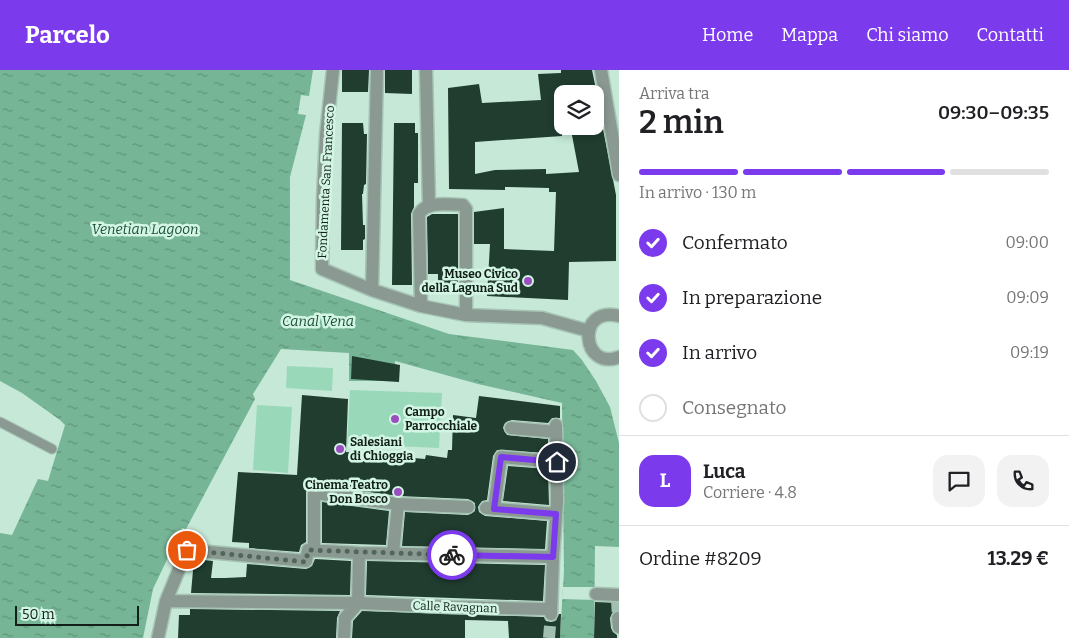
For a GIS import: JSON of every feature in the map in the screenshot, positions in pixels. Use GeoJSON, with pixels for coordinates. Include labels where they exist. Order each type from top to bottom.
{"type":"FeatureCollection","features":[{"type":"Feature","properties":{"kind":"street","name":"Fondamenta San Francesco"},"geometry":{"type":"LineString","coordinates":[[333,70],[322,200],[322,269],[372,290],[421,306],[466,315],[542,318],[589,331]]}},
{"type":"Feature","properties":{"kind":"street"},"geometry":{"type":"LineString","coordinates":[[372,290],[377,70]]}},
{"type":"Feature","properties":{"kind":"street"},"geometry":{"type":"LineString","coordinates":[[426,70],[429,205]]}},
{"type":"Feature","properties":{"kind":"street"},"geometry":{"type":"LineString","coordinates":[[601,70],[619,174]]}},
{"type":"Feature","properties":{"kind":"street"},"geometry":{"type":"LineString","coordinates":[[421,306],[419,214],[429,205],[463,205],[466,206],[466,315]]}},
{"type":"Feature","properties":{"kind":"street"},"geometry":{"type":"LineString","coordinates":[[619,316],[600,317],[591,325],[588,339],[590,346],[600,357],[607,359],[619,357]]}},
{"type":"Feature","properties":{"kind":"street"},"geometry":{"type":"LineString","coordinates":[[158,638],[166,601],[187,550],[306,562],[308,550],[359,553],[553,557],[556,508],[556,428],[511,428]]}},
{"type":"Feature","properties":{"kind":"street"},"geometry":{"type":"LineString","coordinates":[[556,508],[490,509],[501,457],[557,462]]}},
{"type":"Feature","properties":{"kind":"street"},"geometry":{"type":"LineString","coordinates":[[314,550],[314,493],[398,504],[468,507]]}},
{"type":"Feature","properties":{"kind":"street"},"geometry":{"type":"LineString","coordinates":[[393,553],[398,504]]}},
{"type":"Feature","properties":{"kind":"street"},"geometry":{"type":"LineString","coordinates":[[344,638],[345,618],[358,603],[359,553]]}},
{"type":"Feature","properties":{"kind":"street","name":"Calle Ravagnan"},"geometry":{"type":"LineString","coordinates":[[166,601],[358,603],[551,611],[553,557]]}},
{"type":"Feature","properties":{"kind":"street"},"geometry":{"type":"LineString","coordinates":[[596,594],[617,597]]}},
{"type":"Feature","properties":{"kind":"lane"},"geometry":{"type":"LineString","coordinates":[[0,422],[52,448]]}},
{"type":"Feature","properties":{"kind":"shaded area"},"geometry":{"type":"Polygon","coordinates":[[[287,366],[333,368],[332,391],[286,388],[287,366]]]}},
{"type":"Feature","properties":{"kind":"shaded area","name":"Campo Parrocchiale"},"geometry":{"type":"Polygon","coordinates":[[[350,390],[442,393],[439,448],[347,444],[350,390]]]}},
{"type":"Feature","properties":{"kind":"shaded area"},"geometry":{"type":"Polygon","coordinates":[[[257,405],[292,407],[288,473],[253,470],[257,405]]]}},
{"type":"Feature","properties":{"kind":"water"},"geometry":{"type":"Polygon","coordinates":[[[0,70],[313,70],[309,96],[301,95],[298,114],[306,115],[290,177],[290,280],[449,334],[573,350],[596,381],[610,407],[619,443],[619,547],[595,546],[594,638],[560,638],[564,571],[562,403],[478,384],[395,361],[396,381],[349,381],[349,353],[281,349],[253,394],[255,399],[186,529],[182,528],[153,589],[143,638],[0,638],[0,533],[12,535],[38,479],[48,481],[65,425],[22,393],[0,381],[0,70]]]}},
{"type":"Feature","properties":{"kind":"pier"},"geometry":{"type":"Polygon","coordinates":[[[563,587],[596,587],[595,600],[562,599],[563,587]]]}},
{"type":"Feature","properties":{"kind":"building"},"geometry":{"type":"Polygon","coordinates":[[[342,70],[369,70],[368,92],[342,92],[342,70]]]}},
{"type":"Feature","properties":{"kind":"building"},"geometry":{"type":"Polygon","coordinates":[[[385,70],[412,70],[412,94],[385,93],[385,70]]]}},
{"type":"Feature","properties":{"kind":"building"},"geometry":{"type":"Polygon","coordinates":[[[561,70],[592,70],[595,85],[554,85],[554,135],[562,136],[475,142],[475,174],[495,170],[546,169],[546,174],[579,172],[572,135],[604,134],[616,195],[616,261],[569,262],[568,300],[487,296],[490,244],[474,244],[474,212],[504,208],[504,249],[554,251],[556,192],[549,192],[549,188],[505,187],[505,190],[449,189],[448,88],[479,84],[482,103],[541,100],[538,74],[561,73],[561,70]]]}},
{"type":"Feature","properties":{"kind":"building"},"geometry":{"type":"Polygon","coordinates":[[[342,123],[363,123],[364,134],[367,134],[366,184],[362,194],[363,225],[365,225],[363,250],[341,250],[342,123]]]}},
{"type":"Feature","properties":{"kind":"building"},"geometry":{"type":"Polygon","coordinates":[[[394,123],[415,123],[415,133],[418,133],[418,183],[414,183],[414,207],[411,214],[412,285],[392,285],[394,123]]]}},
{"type":"Feature","properties":{"kind":"building"},"geometry":{"type":"Polygon","coordinates":[[[432,214],[458,214],[458,285],[438,286],[438,274],[428,274],[427,217],[432,214]]]}},
{"type":"Feature","properties":{"kind":"building"},"geometry":{"type":"Polygon","coordinates":[[[352,356],[400,365],[399,382],[351,379],[352,356]]]}},
{"type":"Feature","properties":{"kind":"building"},"geometry":{"type":"Polygon","coordinates":[[[302,395],[348,399],[346,452],[425,459],[426,455],[447,458],[448,450],[452,450],[453,415],[476,418],[479,396],[560,406],[560,418],[552,418],[548,423],[512,420],[505,423],[503,428],[507,435],[548,439],[548,453],[497,450],[493,456],[487,500],[482,501],[478,507],[479,512],[485,516],[547,521],[545,549],[402,546],[405,512],[468,515],[475,511],[475,503],[468,499],[399,496],[315,485],[310,486],[306,492],[306,542],[301,545],[299,552],[249,548],[249,543],[232,542],[238,472],[297,475],[302,395]]]}},
{"type":"Feature","properties":{"kind":"building"},"geometry":{"type":"Polygon","coordinates":[[[508,466],[548,469],[549,505],[503,501],[508,466]]]}},
{"type":"Feature","properties":{"kind":"building"},"geometry":{"type":"Polygon","coordinates":[[[322,502],[389,511],[386,545],[322,543],[322,502]]]}},
{"type":"Feature","properties":{"kind":"building"},"geometry":{"type":"Polygon","coordinates":[[[194,559],[213,561],[211,578],[246,577],[247,564],[306,569],[312,566],[315,559],[351,561],[350,595],[191,593],[194,559]]]}},
{"type":"Feature","properties":{"kind":"building"},"geometry":{"type":"Polygon","coordinates":[[[367,561],[545,565],[543,601],[366,595],[367,561]]]}},
{"type":"Feature","properties":{"kind":"building"},"geometry":{"type":"Polygon","coordinates":[[[595,602],[619,603],[619,610],[613,612],[610,618],[611,628],[617,635],[617,638],[594,638],[595,602]]]}},
{"type":"Feature","properties":{"kind":"building"},"geometry":{"type":"Polygon","coordinates":[[[190,609],[340,611],[337,618],[336,638],[178,638],[179,615],[190,615],[190,609]]]}},
{"type":"Feature","properties":{"kind":"building"},"geometry":{"type":"Polygon","coordinates":[[[362,611],[544,617],[546,621],[551,622],[555,621],[559,614],[561,614],[560,638],[509,638],[508,621],[465,620],[465,638],[352,638],[353,621],[362,611]]]}},
{"type":"Feature","properties":{"kind":"tunnel"},"geometry":{"type":"LineString","coordinates":[[617,600],[618,618]]}},
{"type":"Feature","properties":{"kind":"tunnel"},"geometry":{"type":"LineString","coordinates":[[549,638],[551,614]]}},
{"type":"Feature","properties":{"kind":"way so far"},"geometry":{"type":"LineString","coordinates":[[187,550],[306,562],[308,550],[452,555]]}},
{"type":"Feature","properties":{"kind":"place","name":"Museo Civico della Laguna Sud"},"geometry":{"type":"Point","coordinates":[528,281]}},
{"type":"Feature","properties":{"kind":"place","name":"Campo Parrocchiale"},"geometry":{"type":"Point","coordinates":[395,419]}},
{"type":"Feature","properties":{"kind":"place","name":"Salesiani di Chioggia"},"geometry":{"type":"Point","coordinates":[340,449]}},
{"type":"Feature","properties":{"kind":"place","name":"Cinema Teatro Don Bosco"},"geometry":{"type":"Point","coordinates":[398,492]}},
{"type":"Feature","properties":{"kind":"route"},"geometry":{"type":"LineString","coordinates":[[452,555],[553,557],[556,514],[494,509],[501,457],[557,462]]}},
{"type":"Feature","properties":{"kind":"water label","name":"Venetian Lagoon"},"geometry":{"type":"Point","coordinates":[145,229]}},
{"type":"Feature","properties":{"kind":"water label","name":"Canal Vena"},"geometry":{"type":"Point","coordinates":[318,321]}}]}
